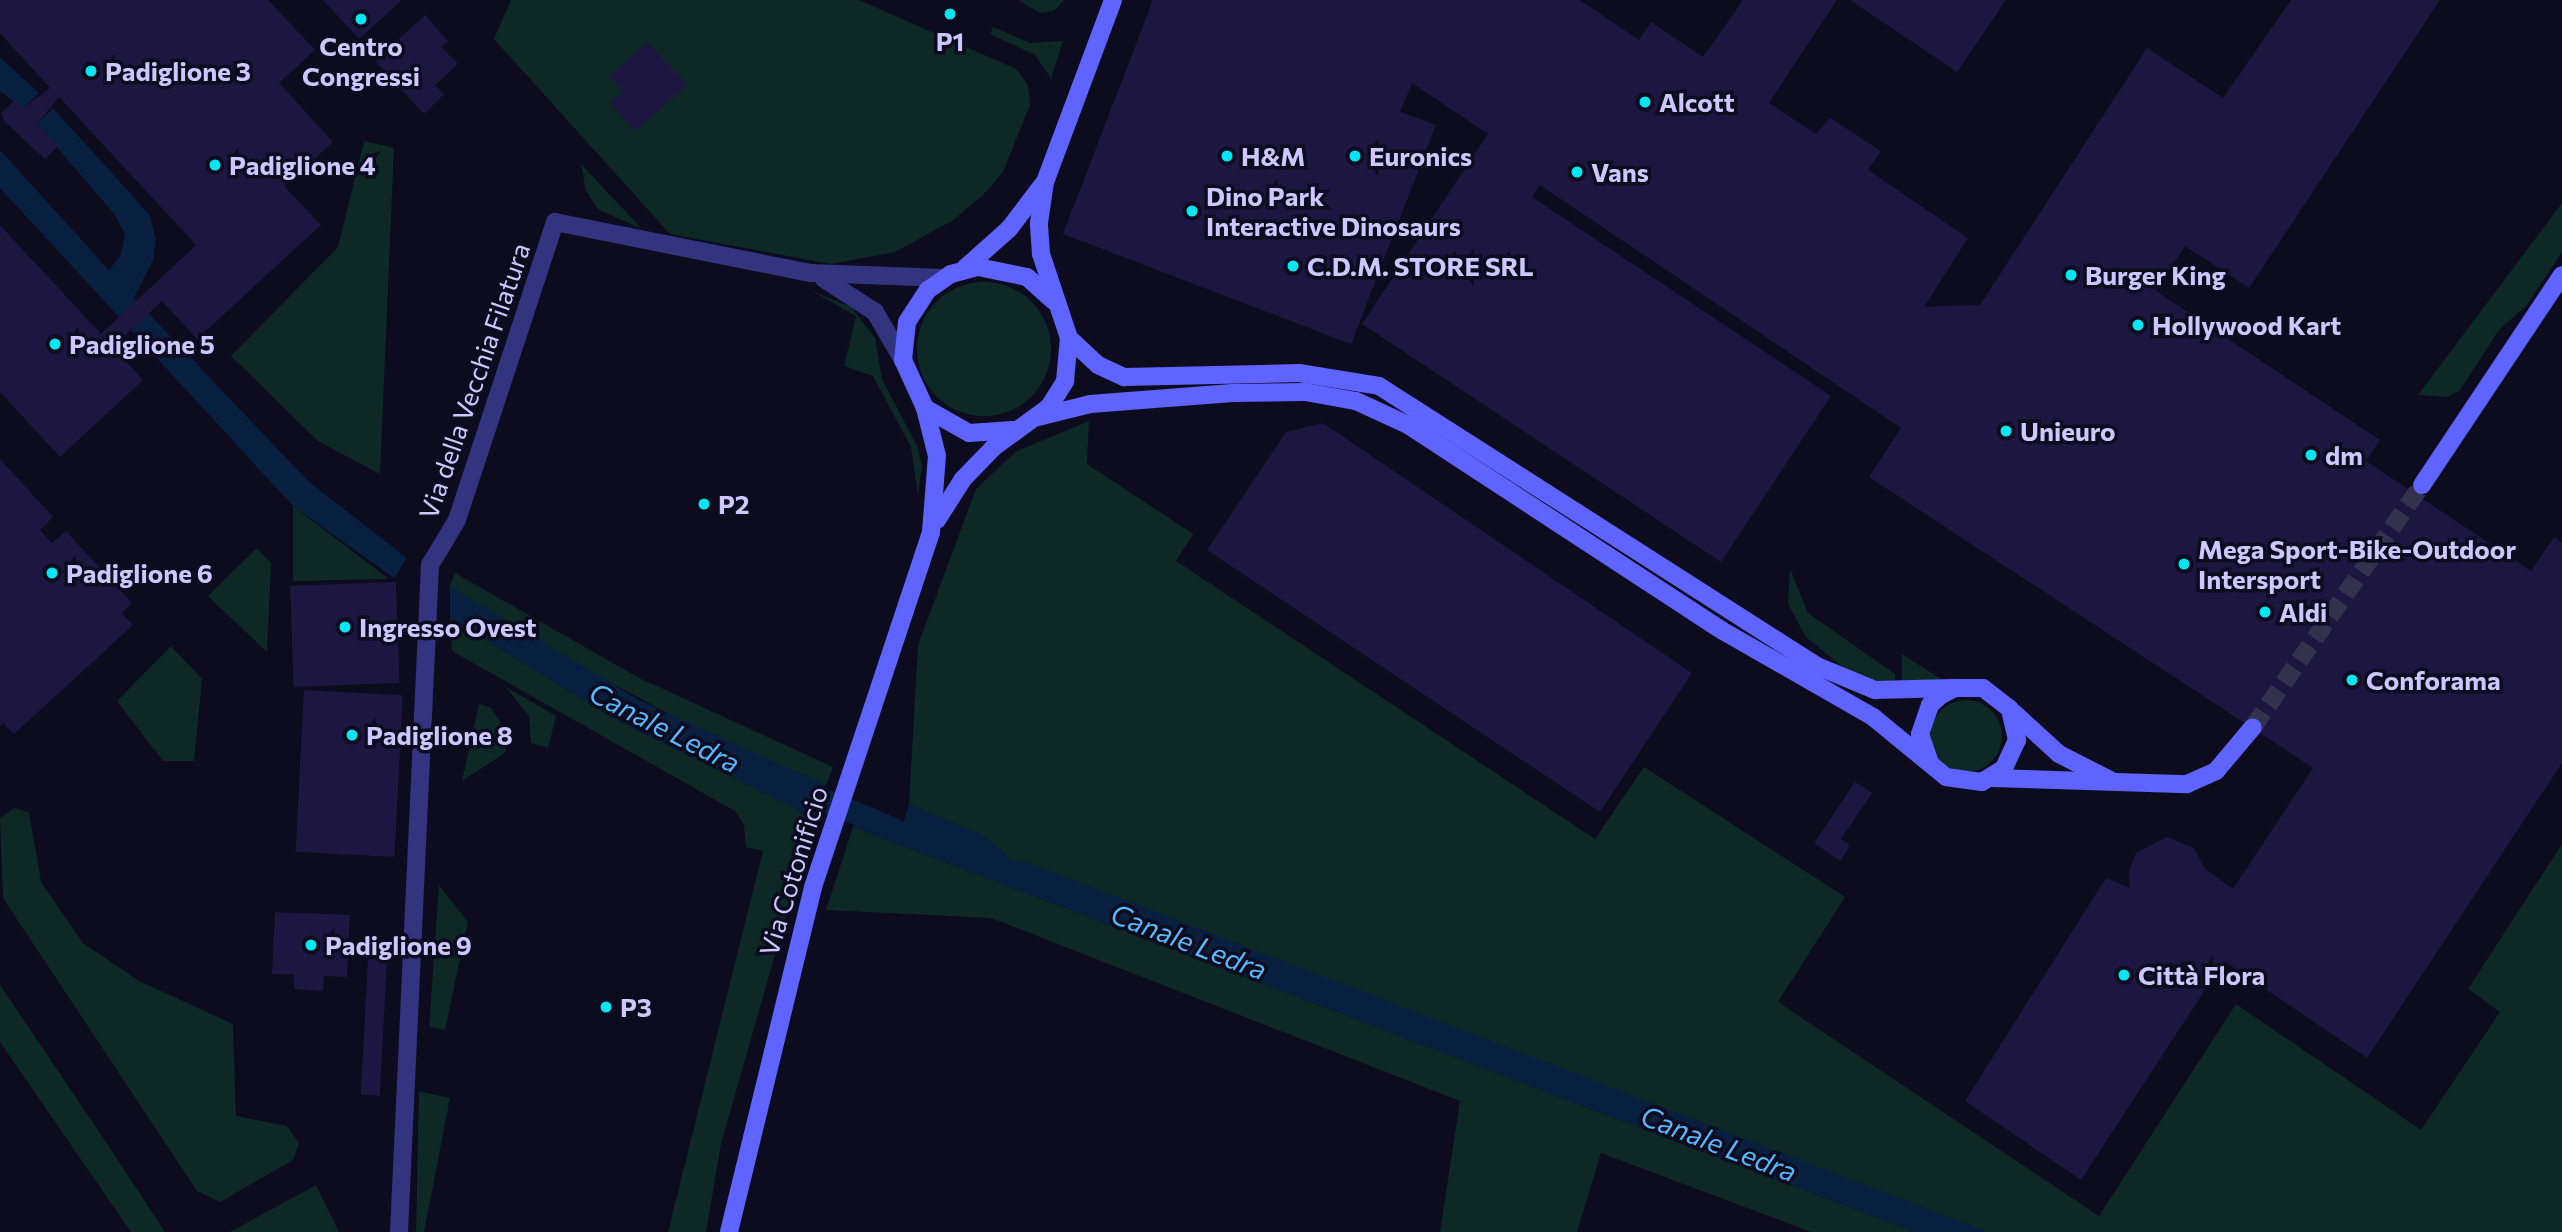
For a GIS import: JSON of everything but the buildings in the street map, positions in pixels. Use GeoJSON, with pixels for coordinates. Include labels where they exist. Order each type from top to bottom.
{"type":"FeatureCollection","features":[{"type":"Feature","properties":{"kind":"street","name":"Via Cotonificio"},"geometry":{"type":"LineString","coordinates":[[931,532],[937,456],[925,408],[903,360],[907,322],[916,304],[944,278],[961,270],[1009,229],[1045,182],[1113,0]]}},
{"type":"Feature","properties":{"kind":"street","name":"Via Cotonificio"},"geometry":{"type":"LineString","coordinates":[[729,1232],[779,1009],[833,825],[931,532],[963,479],[1018,428],[1038,417],[1065,381],[1069,338],[1041,254],[1045,182]]}},
{"type":"Feature","properties":{"kind":"street","name":"Via della Vecchia Filatura"},"geometry":{"type":"LineString","coordinates":[[399,1232],[430,565],[457,520],[555,222],[811,273],[944,278]]}},
{"type":"Feature","properties":{"kind":"street","name":"Via Cotonificio"},"geometry":{"type":"LineString","coordinates":[[961,270],[995,267],[1027,277],[1062,314]]}},
{"type":"Feature","properties":{"kind":"street","name":"Via della Vecchia Filatura"},"geometry":{"type":"LineString","coordinates":[[811,273],[838,284],[875,312],[903,360]]}},
{"type":"Feature","properties":{"kind":"street"},"geometry":{"type":"LineString","coordinates":[[2422,485],[2562,275]]}},
{"type":"Feature","properties":{"kind":"street"},"geometry":{"type":"LineString","coordinates":[[1069,338],[1098,365],[1124,377],[1309,373],[1379,386],[1817,666],[1875,690],[1983,688],[2059,754],[2123,785]]}},
{"type":"Feature","properties":{"kind":"street"},"geometry":{"type":"LineString","coordinates":[[1038,417],[1090,404],[1233,393],[1305,392],[1356,401],[1408,425],[1723,631],[1873,717],[1930,764],[1956,781],[1991,778],[2170,787],[2202,778],[2227,761],[2253,727]]}},
{"type":"Feature","properties":{"kind":"street","name":"Via Cotonificio"},"geometry":{"type":"LineString","coordinates":[[925,408],[969,433],[1018,428]]}},
{"type":"Feature","properties":{"kind":"street"},"geometry":{"type":"LineString","coordinates":[[1930,764],[1920,734],[1923,719],[1930,705],[1955,688]]}},
{"type":"Feature","properties":{"kind":"street"},"geometry":{"type":"LineString","coordinates":[[1991,778],[2013,755],[2017,724],[2010,709]]}},
{"type":"Feature","properties":{"kind":"green space"},"geometry":{"type":"Polygon","coordinates":[[[511,0],[859,0],[1016,69],[1028,85],[1030,105],[1003,172],[983,195],[952,221],[895,252],[831,264],[670,234],[494,39],[511,0]]]}},
{"type":"Feature","properties":{"kind":"green space"},"geometry":{"type":"Polygon","coordinates":[[[1018,0],[1064,0],[1054,11],[1040,13],[1018,0]]]}},
{"type":"Feature","properties":{"kind":"green space"},"geometry":{"type":"Polygon","coordinates":[[[993,27],[1030,43],[1063,41],[1051,78],[1035,55],[990,34],[993,27]]]}},
{"type":"Feature","properties":{"kind":"green space"},"geometry":{"type":"Polygon","coordinates":[[[364,141],[394,148],[380,474],[318,441],[231,356],[338,247],[364,141]]]}},
{"type":"Feature","properties":{"kind":"green space"},"geometry":{"type":"Polygon","coordinates":[[[581,164],[642,229],[599,210],[586,191],[581,164]]]}},
{"type":"Feature","properties":{"kind":"green space"},"geometry":{"type":"Polygon","coordinates":[[[2562,203],[2562,252],[2526,306],[2499,330],[2460,390],[2448,397],[2418,395],[2562,203]]]}},
{"type":"Feature","properties":{"kind":"green space"},"geometry":{"type":"Polygon","coordinates":[[[984,282],[1010,287],[1031,302],[1046,323],[1051,349],[1046,375],[1031,396],[1010,411],[984,416],[958,411],[937,396],[922,375],[917,349],[922,323],[937,302],[958,287],[984,282]]]}},
{"type":"Feature","properties":{"kind":"green space"},"geometry":{"type":"Polygon","coordinates":[[[812,291],[851,307],[875,338],[882,379],[917,446],[922,465],[918,496],[911,447],[873,376],[844,366],[856,316],[812,291]]]}},
{"type":"Feature","properties":{"kind":"green space"},"geometry":{"type":"Polygon","coordinates":[[[1089,421],[1087,464],[1193,534],[1176,561],[1595,839],[1644,767],[1845,897],[1778,1002],[2099,1216],[2236,1004],[2421,1130],[2500,1012],[2468,989],[2562,844],[2562,1232],[1987,1232],[1004,858],[986,837],[909,804],[918,645],[976,489],[1015,452],[1089,421]]]}},
{"type":"Feature","properties":{"kind":"green space"},"geometry":{"type":"Polygon","coordinates":[[[293,506],[389,579],[293,581],[293,506]]]}},
{"type":"Feature","properties":{"kind":"green space"},"geometry":{"type":"Polygon","coordinates":[[[257,548],[271,563],[267,652],[208,596],[257,548]]]}},
{"type":"Feature","properties":{"kind":"green space"},"geometry":{"type":"Polygon","coordinates":[[[1790,569],[1808,613],[1895,674],[1895,683],[1871,681],[1844,668],[1806,637],[1788,604],[1790,569]]]}},
{"type":"Feature","properties":{"kind":"green space"},"geometry":{"type":"Polygon","coordinates":[[[455,573],[639,678],[833,767],[826,785],[712,737],[552,651],[450,586],[455,573]]]}},
{"type":"Feature","properties":{"kind":"green space"},"geometry":{"type":"Polygon","coordinates":[[[450,618],[618,721],[796,808],[812,825],[721,1144],[706,1232],[668,1232],[763,851],[746,847],[744,825],[735,811],[452,651],[450,618]]]}},
{"type":"Feature","properties":{"kind":"green space"},"geometry":{"type":"Polygon","coordinates":[[[171,646],[202,679],[194,761],[163,761],[117,701],[171,646]]]}},
{"type":"Feature","properties":{"kind":"green space"},"geometry":{"type":"Polygon","coordinates":[[[1902,654],[1941,679],[1902,684],[1902,654]]]}},
{"type":"Feature","properties":{"kind":"green space"},"geometry":{"type":"Polygon","coordinates":[[[506,687],[556,716],[548,748],[531,743],[529,716],[506,687]]]}},
{"type":"Feature","properties":{"kind":"green space"},"geometry":{"type":"Polygon","coordinates":[[[1966,700],[1986,706],[1996,716],[2002,736],[1996,756],[1986,766],[1966,772],[1946,766],[1936,756],[1930,736],[1936,716],[1946,706],[1966,700]]]}},
{"type":"Feature","properties":{"kind":"green space"},"geometry":{"type":"Polygon","coordinates":[[[479,704],[491,708],[509,735],[505,753],[462,781],[479,704]]]}},
{"type":"Feature","properties":{"kind":"green space"},"geometry":{"type":"Polygon","coordinates":[[[14,808],[29,812],[41,882],[83,943],[139,981],[233,1024],[236,1116],[287,1126],[299,1143],[293,1160],[220,1202],[197,1191],[3,898],[0,818],[14,808]]]}},
{"type":"Feature","properties":{"kind":"green space"},"geometry":{"type":"Polygon","coordinates":[[[853,827],[1915,1232],[1811,1232],[1601,1153],[1577,1232],[1440,1232],[1460,1101],[991,918],[826,910],[853,827]]]}},
{"type":"Feature","properties":{"kind":"green space"},"geometry":{"type":"Polygon","coordinates":[[[439,885],[468,922],[445,1030],[429,1027],[439,885]]]}},
{"type":"Feature","properties":{"kind":"green space"},"geometry":{"type":"Polygon","coordinates":[[[0,985],[165,1232],[131,1232],[0,1042],[0,985]]]}},
{"type":"Feature","properties":{"kind":"green space"},"geometry":{"type":"Polygon","coordinates":[[[419,1091],[450,1098],[424,1232],[416,1232],[419,1091]]]}},
{"type":"Feature","properties":{"kind":"green space"},"geometry":{"type":"Polygon","coordinates":[[[316,1185],[339,1232],[230,1232],[316,1185]]]}},
{"type":"Feature","properties":{"kind":"water"},"geometry":{"type":"Polygon","coordinates":[[[0,57],[39,93],[23,108],[0,91],[0,57]]]}},
{"type":"Feature","properties":{"kind":"water"},"geometry":{"type":"Polygon","coordinates":[[[53,108],[149,214],[156,239],[153,260],[134,298],[309,482],[407,558],[394,578],[293,506],[0,188],[0,150],[109,270],[121,255],[125,234],[115,215],[37,124],[53,108]]]}},
{"type":"Feature","properties":{"kind":"water"},"geometry":{"type":"Polygon","coordinates":[[[450,586],[639,700],[826,785],[812,825],[796,808],[618,721],[450,618],[450,586]]]}},
{"type":"Feature","properties":{"kind":"water"},"geometry":{"type":"Polygon","coordinates":[[[861,804],[904,821],[909,804],[986,837],[1012,861],[1026,862],[1987,1232],[1915,1232],[1680,1143],[853,827],[861,804]]]}},
{"type":"Feature","properties":{"kind":"waterway","name":"Canale Ledra"},"geometry":{"type":"LineString","coordinates":[[793,787],[887,826]]}},
{"type":"Feature","properties":{"kind":"tunnel"},"geometry":{"type":"LineString","coordinates":[[2253,727],[2422,485]]}},
{"type":"Feature","properties":{"kind":"place","name":"P1"},"geometry":{"type":"Point","coordinates":[950,14]}},
{"type":"Feature","properties":{"kind":"place","name":"Centro Congressi"},"geometry":{"type":"Point","coordinates":[361,19]}},
{"type":"Feature","properties":{"kind":"place","name":"Padiglione 3"},"geometry":{"type":"Point","coordinates":[91,71]}},
{"type":"Feature","properties":{"kind":"place","name":"Alcott"},"geometry":{"type":"Point","coordinates":[1645,102]}},
{"type":"Feature","properties":{"kind":"place","name":"H&M"},"geometry":{"type":"Point","coordinates":[1227,156]}},
{"type":"Feature","properties":{"kind":"place","name":"Euronics"},"geometry":{"type":"Point","coordinates":[1355,156]}},
{"type":"Feature","properties":{"kind":"place","name":"Padiglione 4"},"geometry":{"type":"Point","coordinates":[215,165]}},
{"type":"Feature","properties":{"kind":"place","name":"Vans"},"geometry":{"type":"Point","coordinates":[1577,172]}},
{"type":"Feature","properties":{"kind":"place","name":"Dino Park Interactive Dinosaurs"},"geometry":{"type":"Point","coordinates":[1192,211]}},
{"type":"Feature","properties":{"kind":"place","name":"C.D.M. STORE SRL"},"geometry":{"type":"Point","coordinates":[1293,266]}},
{"type":"Feature","properties":{"kind":"place","name":"Burger King"},"geometry":{"type":"Point","coordinates":[2071,275]}},
{"type":"Feature","properties":{"kind":"place","name":"Hollywood Kart"},"geometry":{"type":"Point","coordinates":[2138,325]}},
{"type":"Feature","properties":{"kind":"place","name":"Padiglione 5"},"geometry":{"type":"Point","coordinates":[55,344]}},
{"type":"Feature","properties":{"kind":"place","name":"Unieuro"},"geometry":{"type":"Point","coordinates":[2006,431]}},
{"type":"Feature","properties":{"kind":"place","name":"dm"},"geometry":{"type":"Point","coordinates":[2311,455]}},
{"type":"Feature","properties":{"kind":"place","name":"P2"},"geometry":{"type":"Point","coordinates":[704,504]}},
{"type":"Feature","properties":{"kind":"place","name":"Mega Sport-Bike-Outdoor Intersport"},"geometry":{"type":"Point","coordinates":[2184,564]}},
{"type":"Feature","properties":{"kind":"place","name":"Padiglione 6"},"geometry":{"type":"Point","coordinates":[52,573]}},
{"type":"Feature","properties":{"kind":"place","name":"Aldi"},"geometry":{"type":"Point","coordinates":[2265,612]}},
{"type":"Feature","properties":{"kind":"place","name":"Ingresso Ovest"},"geometry":{"type":"Point","coordinates":[345,627]}},
{"type":"Feature","properties":{"kind":"place","name":"Conforama"},"geometry":{"type":"Point","coordinates":[2352,680]}},
{"type":"Feature","properties":{"kind":"place","name":"Padiglione 8"},"geometry":{"type":"Point","coordinates":[352,735]}},
{"type":"Feature","properties":{"kind":"place","name":"Padiglione 9"},"geometry":{"type":"Point","coordinates":[311,945]}},
{"type":"Feature","properties":{"kind":"place","name":"Città Flora"},"geometry":{"type":"Point","coordinates":[2124,975]}},
{"type":"Feature","properties":{"kind":"place","name":"P3"},"geometry":{"type":"Point","coordinates":[606,1007]}}]}
